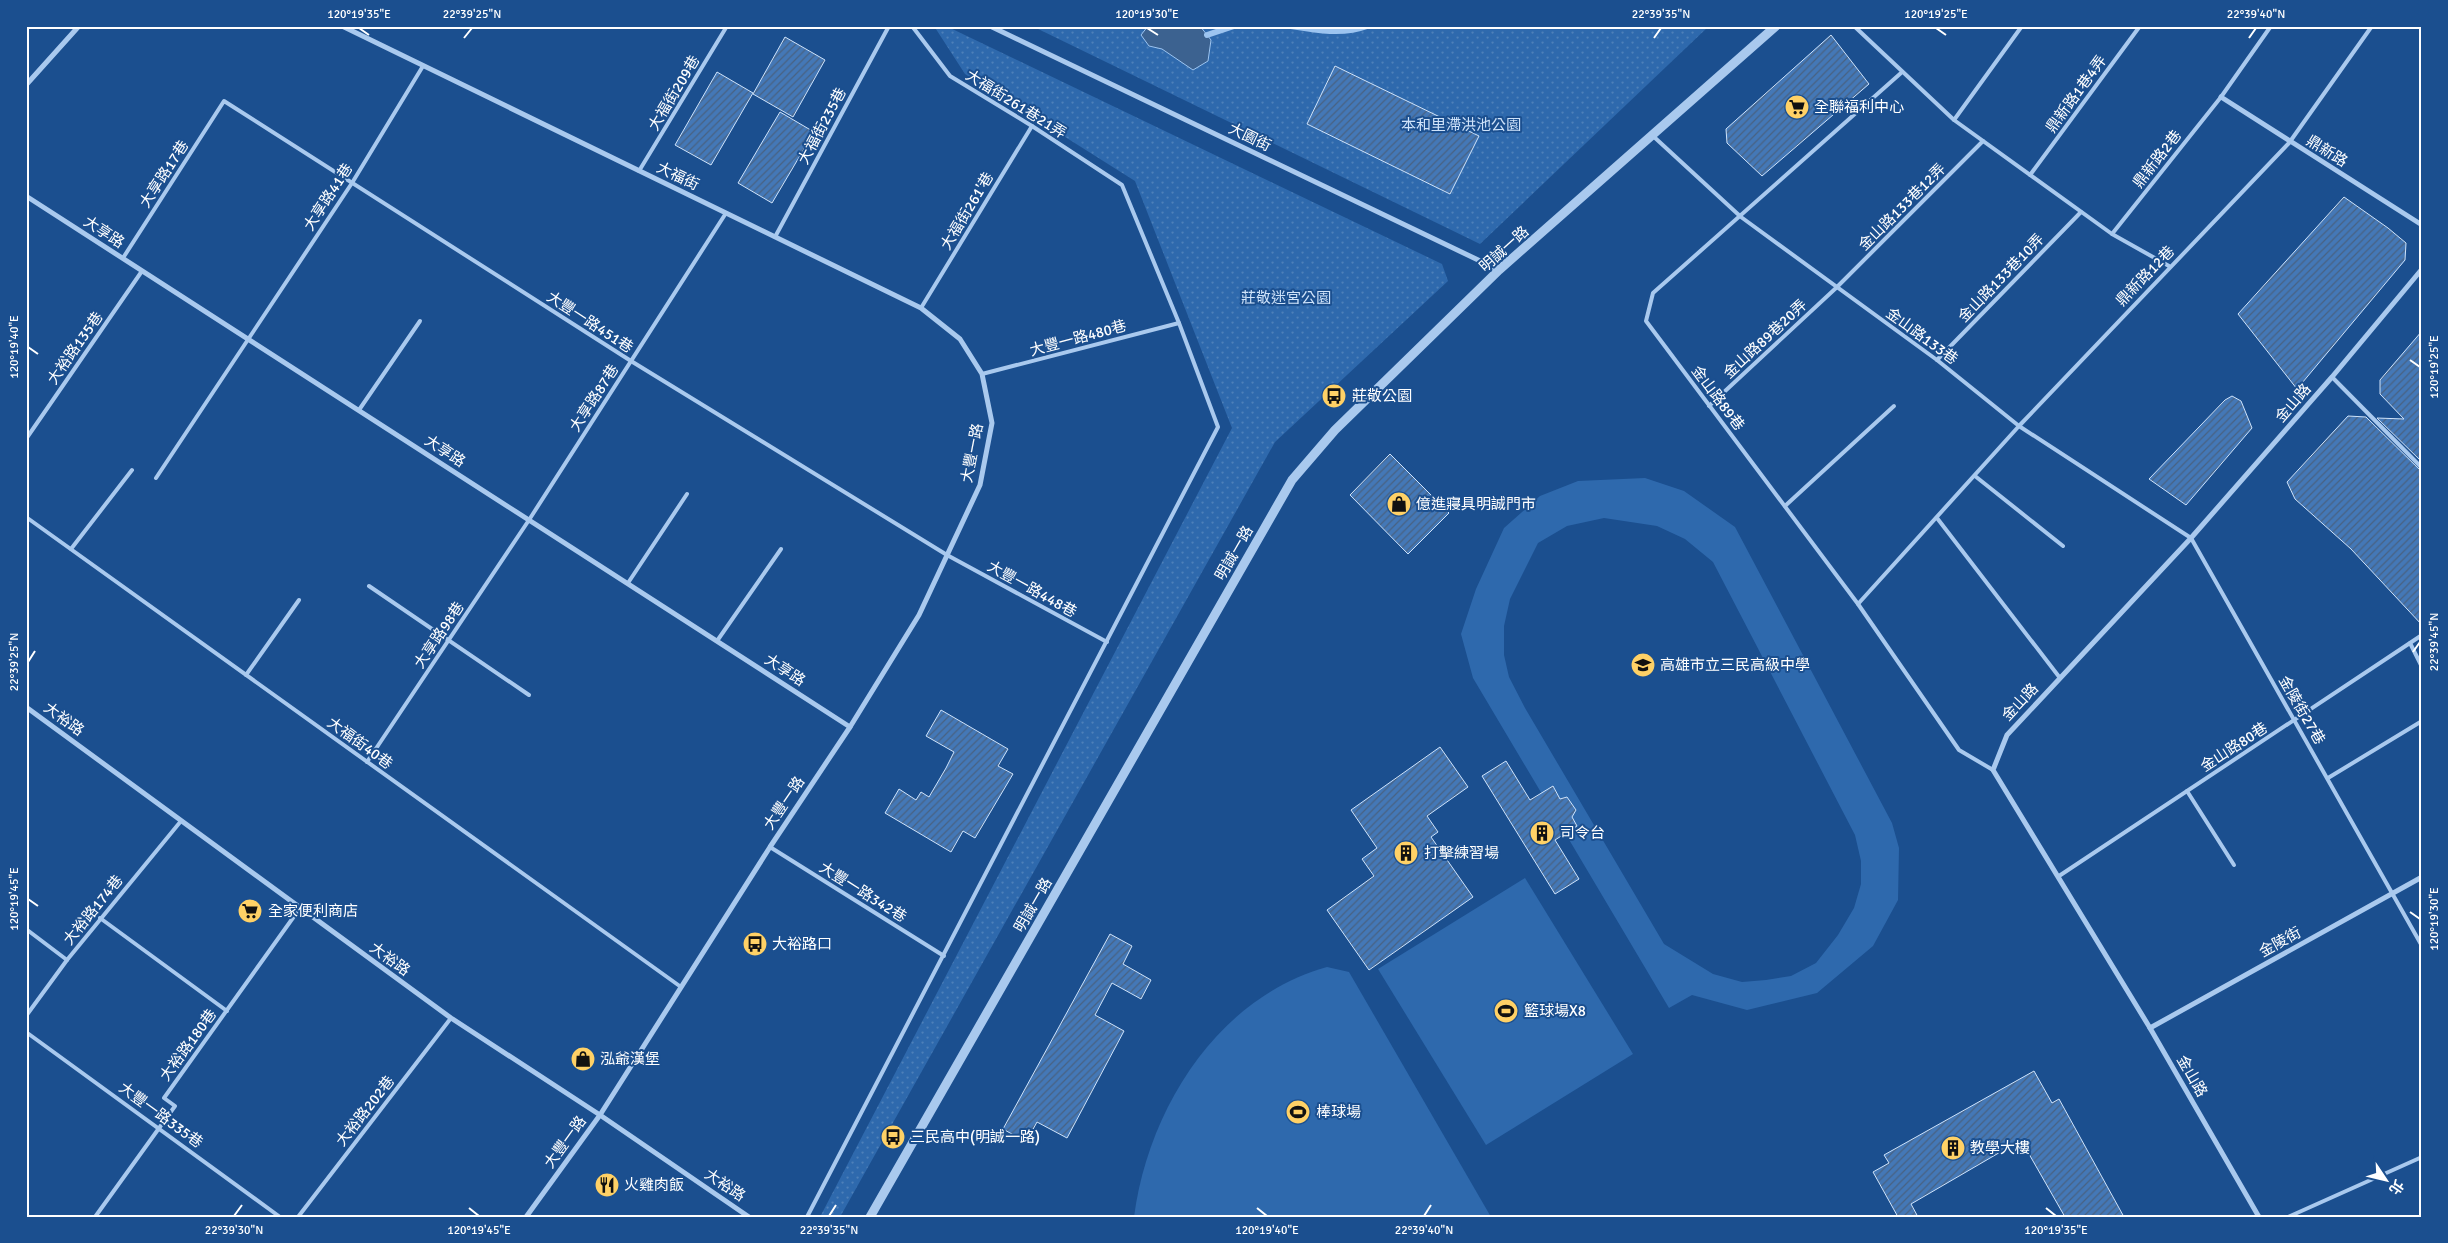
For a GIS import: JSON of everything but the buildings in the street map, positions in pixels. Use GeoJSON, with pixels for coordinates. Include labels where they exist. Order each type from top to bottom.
{"type":"FeatureCollection","features":[{"type":"Feature","properties":{"kind":"street"},"geometry":{"type":"LineString","coordinates":[[26,85],[79,26]]}},
{"type":"Feature","properties":{"kind":"street","name":"大福街"},"geometry":{"type":"LineString","coordinates":[[342,26],[921,308],[960,339],[982,374]]}},
{"type":"Feature","properties":{"kind":"street","name":"大園街"},"geometry":{"type":"LineString","coordinates":[[990,26],[1499,270]]}},
{"type":"Feature","properties":{"kind":"street","name":"明誠一路"},"geometry":{"type":"LineString","coordinates":[[870,1217],[1292,480],[1335,430],[1499,270],[1776,26]]}},
{"type":"Feature","properties":{"kind":"street","name":"鼎新路"},"geometry":{"type":"LineString","coordinates":[[2221,97],[2422,225]]}},
{"type":"Feature","properties":{"kind":"street","name":"大享路"},"geometry":{"type":"LineString","coordinates":[[26,196],[850,726]]}},
{"type":"Feature","properties":{"kind":"street","name":"金山路"},"geometry":{"type":"LineString","coordinates":[[2259,1217],[2150,1028],[1993,770],[2007,735],[2192,538],[2332,377],[2422,269]]}},
{"type":"Feature","properties":{"kind":"street","name":"大豐一路"},"geometry":{"type":"LineString","coordinates":[[526,1217],[600,1115],[770,847],[850,726],[919,614],[980,485],[992,423],[982,374]]}},
{"type":"Feature","properties":{"kind":"street","name":"大裕路"},"geometry":{"type":"LineString","coordinates":[[27,708],[451,1018],[600,1115],[749,1217]]}},
{"type":"Feature","properties":{"kind":"street","name":"金陵街"},"geometry":{"type":"LineString","coordinates":[[2150,1028],[2422,877]]}},
{"type":"Feature","properties":{"kind":"lane","name":"大福街209巷"},"geometry":{"type":"LineString","coordinates":[[639,171],[727,26]]}},
{"type":"Feature","properties":{"kind":"lane","name":"大福街235巷"},"geometry":{"type":"LineString","coordinates":[[775,237],[890,26]]}},
{"type":"Feature","properties":{"kind":"lane","name":"大福街261巷21弄"},"geometry":{"type":"LineString","coordinates":[[912,26],[950,76],[1032,126],[1122,185],[1179,323]]}},
{"type":"Feature","properties":{"kind":"lane"},"geometry":{"type":"LineString","coordinates":[[1854,26],[1954,120],[2112,234],[2169,266]]}},
{"type":"Feature","properties":{"kind":"lane"},"geometry":{"type":"LineString","coordinates":[[1954,120],[2022,26]]}},
{"type":"Feature","properties":{"kind":"lane","name":"鼎新路1巷4弄"},"geometry":{"type":"LineString","coordinates":[[2030,175],[2140,26]]}},
{"type":"Feature","properties":{"kind":"lane","name":"鼎新路2巷"},"geometry":{"type":"LineString","coordinates":[[2112,234],[2221,97],[2271,26]]}},
{"type":"Feature","properties":{"kind":"lane","name":"鼎新路12巷"},"geometry":{"type":"LineString","coordinates":[[1858,604],[2019,426],[2169,266],[2289,142],[2372,26]]}},
{"type":"Feature","properties":{"kind":"lane","name":"大享路41巷"},"geometry":{"type":"LineString","coordinates":[[156,478],[247,338],[352,183],[424,66]]}},
{"type":"Feature","properties":{"kind":"lane","name":"金山路89巷"},"geometry":{"type":"LineString","coordinates":[[1901,72],[1654,293],[1646,321],[1858,604],[1959,750],[1993,770]]}},
{"type":"Feature","properties":{"kind":"lane","name":"大豐一路451巷"},"geometry":{"type":"LineString","coordinates":[[224,101],[631,361],[947,555]]}},
{"type":"Feature","properties":{"kind":"lane","name":"大享路17巷"},"geometry":{"type":"LineString","coordinates":[[123,258],[224,101]]}},
{"type":"Feature","properties":{"kind":"lane","name":"大福街261'巷"},"geometry":{"type":"LineString","coordinates":[[921,308],[1032,126]]}},
{"type":"Feature","properties":{"kind":"lane","name":"金山路133巷"},"geometry":{"type":"LineString","coordinates":[[1653,136],[1741,217],[1937,360],[2019,426],[2192,538]]}},
{"type":"Feature","properties":{"kind":"lane","name":"金山路133巷12弄"},"geometry":{"type":"LineString","coordinates":[[1836,288],[1983,141]]}},
{"type":"Feature","properties":{"kind":"lane","name":"金山路133巷10弄"},"geometry":{"type":"LineString","coordinates":[[1937,360],[2081,212]]}},
{"type":"Feature","properties":{"kind":"lane","name":"大享路87巷"},"geometry":{"type":"LineString","coordinates":[[529,520],[726,213]]}},
{"type":"Feature","properties":{"kind":"lane","name":"大裕路135巷"},"geometry":{"type":"LineString","coordinates":[[26,439],[142,271]]}},
{"type":"Feature","properties":{"kind":"lane","name":"金山路89巷20弄"},"geometry":{"type":"LineString","coordinates":[[1709,406],[1836,288]]}},
{"type":"Feature","properties":{"kind":"lane"},"geometry":{"type":"LineString","coordinates":[[359,410],[420,321]]}},
{"type":"Feature","properties":{"kind":"lane"},"geometry":{"type":"LineString","coordinates":[[806,1217],[944,956],[1218,427],[1179,323]]}},
{"type":"Feature","properties":{"kind":"lane","name":"大豐一路480巷"},"geometry":{"type":"LineString","coordinates":[[982,374],[1179,323]]}},
{"type":"Feature","properties":{"kind":"lane"},"geometry":{"type":"LineString","coordinates":[[2332,377],[2422,468]]}},
{"type":"Feature","properties":{"kind":"lane"},"geometry":{"type":"LineString","coordinates":[[1785,506],[1894,406]]}},
{"type":"Feature","properties":{"kind":"lane"},"geometry":{"type":"LineString","coordinates":[[71,549],[132,470]]}},
{"type":"Feature","properties":{"kind":"lane"},"geometry":{"type":"LineString","coordinates":[[1975,476],[2062,546]]}},
{"type":"Feature","properties":{"kind":"lane"},"geometry":{"type":"LineString","coordinates":[[628,584],[687,494]]}},
{"type":"Feature","properties":{"kind":"lane","name":"大福街40巷"},"geometry":{"type":"LineString","coordinates":[[26,516],[681,987]]}},
{"type":"Feature","properties":{"kind":"lane"},"geometry":{"type":"LineString","coordinates":[[1937,518],[2060,678]]}},
{"type":"Feature","properties":{"kind":"lane","name":"大享路98巷"},"geometry":{"type":"LineString","coordinates":[[367,762],[529,520]]}},
{"type":"Feature","properties":{"kind":"lane","name":"金陵街27巷"},"geometry":{"type":"LineString","coordinates":[[2192,538],[2394,893],[2422,946]]}},
{"type":"Feature","properties":{"kind":"lane"},"geometry":{"type":"LineString","coordinates":[[717,641],[782,549]]}},
{"type":"Feature","properties":{"kind":"lane","name":"大豐一路448巷"},"geometry":{"type":"LineString","coordinates":[[947,555],[1106,642]]}},
{"type":"Feature","properties":{"kind":"lane"},"geometry":{"type":"LineString","coordinates":[[369,586],[529,695]]}},
{"type":"Feature","properties":{"kind":"lane"},"geometry":{"type":"LineString","coordinates":[[246,674],[299,600]]}},
{"type":"Feature","properties":{"kind":"lane","name":"金山路80巷"},"geometry":{"type":"LineString","coordinates":[[2059,876],[2422,635]]}},
{"type":"Feature","properties":{"kind":"lane"},"geometry":{"type":"LineString","coordinates":[[2410,643],[2422,668]]}},
{"type":"Feature","properties":{"kind":"lane"},"geometry":{"type":"LineString","coordinates":[[2328,778],[2422,721]]}},
{"type":"Feature","properties":{"kind":"lane"},"geometry":{"type":"LineString","coordinates":[[2187,791],[2234,865]]}},
{"type":"Feature","properties":{"kind":"lane","name":"大裕路174巷"},"geometry":{"type":"LineString","coordinates":[[26,1016],[66,960],[181,821]]}},
{"type":"Feature","properties":{"kind":"lane","name":"大豐一路342巷"},"geometry":{"type":"LineString","coordinates":[[770,847],[944,956]]}},
{"type":"Feature","properties":{"kind":"lane","name":"大裕路180巷"},"geometry":{"type":"LineString","coordinates":[[95,1217],[175,1106],[164,1098],[300,908]]}},
{"type":"Feature","properties":{"kind":"lane"},"geometry":{"type":"LineString","coordinates":[[100,918],[227,1011]]}},
{"type":"Feature","properties":{"kind":"lane"},"geometry":{"type":"LineString","coordinates":[[26,929],[66,960]]}},
{"type":"Feature","properties":{"kind":"lane","name":"大裕路202巷"},"geometry":{"type":"LineString","coordinates":[[298,1217],[451,1018]]}},
{"type":"Feature","properties":{"kind":"lane","name":"大豐一路335巷"},"geometry":{"type":"LineString","coordinates":[[26,1032],[160,1127],[280,1217]]}},
{"type":"Feature","properties":{"kind":"lane"},"geometry":{"type":"LineString","coordinates":[[2288,1217],[2422,1157]]}},
{"type":"Feature","properties":{"kind":"green space","name":"莊敬迷宮公園"},"geometry":{"type":"Polygon","coordinates":[[[934,26],[946,26],[1442,264],[1448,281],[1275,442],[840,1217],[820,1217],[1232,428],[1135,181],[965,74],[934,26]]]}},
{"type":"Feature","properties":{"kind":"green space","name":"本和里滯洪池公園"},"geometry":{"type":"Polygon","coordinates":[[[1032,26],[1709,26],[1480,244],[1032,26]]]}},
{"type":"Feature","properties":{"kind":"green space"},"geometry":{"type":"Polygon","coordinates":[[[1645,478],[1684,491],[1735,527],[1892,823],[1899,848],[1898,900],[1873,946],[1817,993],[1747,1010],[1692,995],[1669,1008],[1473,678],[1461,634],[1476,589],[1504,528],[1540,496],[1578,481],[1645,478]],[[1604,518],[1567,526],[1538,543],[1510,599],[1504,626],[1504,655],[1509,677],[1525,708],[1664,944],[1713,974],[1742,982],[1791,976],[1816,963],[1838,935],[1854,908],[1861,884],[1861,861],[1855,835],[1713,562],[1685,539],[1657,526],[1604,518]]]}},
{"type":"Feature","properties":{"kind":"green space","name":"籃球場X8"},"geometry":{"type":"Polygon","coordinates":[[[1525,878],[1633,1054],[1486,1145],[1378,969],[1525,878]]]}},
{"type":"Feature","properties":{"kind":"green space","name":"棒球場"},"geometry":{"type":"Polygon","coordinates":[[[1327,967],[1349,972],[1491,1217],[1134,1217],[1142,1176],[1155,1137],[1172,1098],[1195,1063],[1222,1031],[1253,1004],[1288,982],[1327,967]]]}},
{"type":"Feature","properties":{"kind":"shaded area"},"geometry":{"type":"Polygon","coordinates":[[[1148,26],[1200,26],[1211,40],[1208,61],[1193,70],[1162,49],[1149,46],[1141,35],[1148,26]]]}},
{"type":"Feature","properties":{"kind":"waterway"},"geometry":{"type":"LineString","coordinates":[[1207,35],[1234,26]]}},
{"type":"Feature","properties":{"kind":"waterway"},"geometry":{"type":"LineString","coordinates":[[1291,26],[1339,31],[1367,26]]}},
{"type":"Feature","properties":{"kind":"place","name":"全聯福利中心"},"geometry":{"type":"Point","coordinates":[1797,107]}},
{"type":"Feature","properties":{"kind":"place","name":"莊敬公園"},"geometry":{"type":"Point","coordinates":[1334,396]}},
{"type":"Feature","properties":{"kind":"place","name":"億進寢具明誠門市"},"geometry":{"type":"Point","coordinates":[1399,504]}},
{"type":"Feature","properties":{"kind":"place","name":"高雄市立三民高級中學"},"geometry":{"type":"Point","coordinates":[1643,665]}},
{"type":"Feature","properties":{"kind":"place","name":"司令台"},"geometry":{"type":"Point","coordinates":[1542,833]}},
{"type":"Feature","properties":{"kind":"place","name":"打擊練習場"},"geometry":{"type":"Point","coordinates":[1406,853]}},
{"type":"Feature","properties":{"kind":"place","name":"全家便利商店"},"geometry":{"type":"Point","coordinates":[250,911]}},
{"type":"Feature","properties":{"kind":"place","name":"大裕路口"},"geometry":{"type":"Point","coordinates":[755,944]}},
{"type":"Feature","properties":{"kind":"place","name":"籃球場X8"},"geometry":{"type":"Point","coordinates":[1506,1011]}},
{"type":"Feature","properties":{"kind":"place","name":"泓爺漢堡"},"geometry":{"type":"Point","coordinates":[583,1059]}},
{"type":"Feature","properties":{"kind":"place","name":"棒球場"},"geometry":{"type":"Point","coordinates":[1298,1112]}},
{"type":"Feature","properties":{"kind":"place","name":"三民高中(明誠一路)"},"geometry":{"type":"Point","coordinates":[893,1137]}},
{"type":"Feature","properties":{"kind":"place","name":"教學大樓"},"geometry":{"type":"Point","coordinates":[1953,1148]}},
{"type":"Feature","properties":{"kind":"place","name":"火雞肉飯"},"geometry":{"type":"Point","coordinates":[607,1185]}}]}
